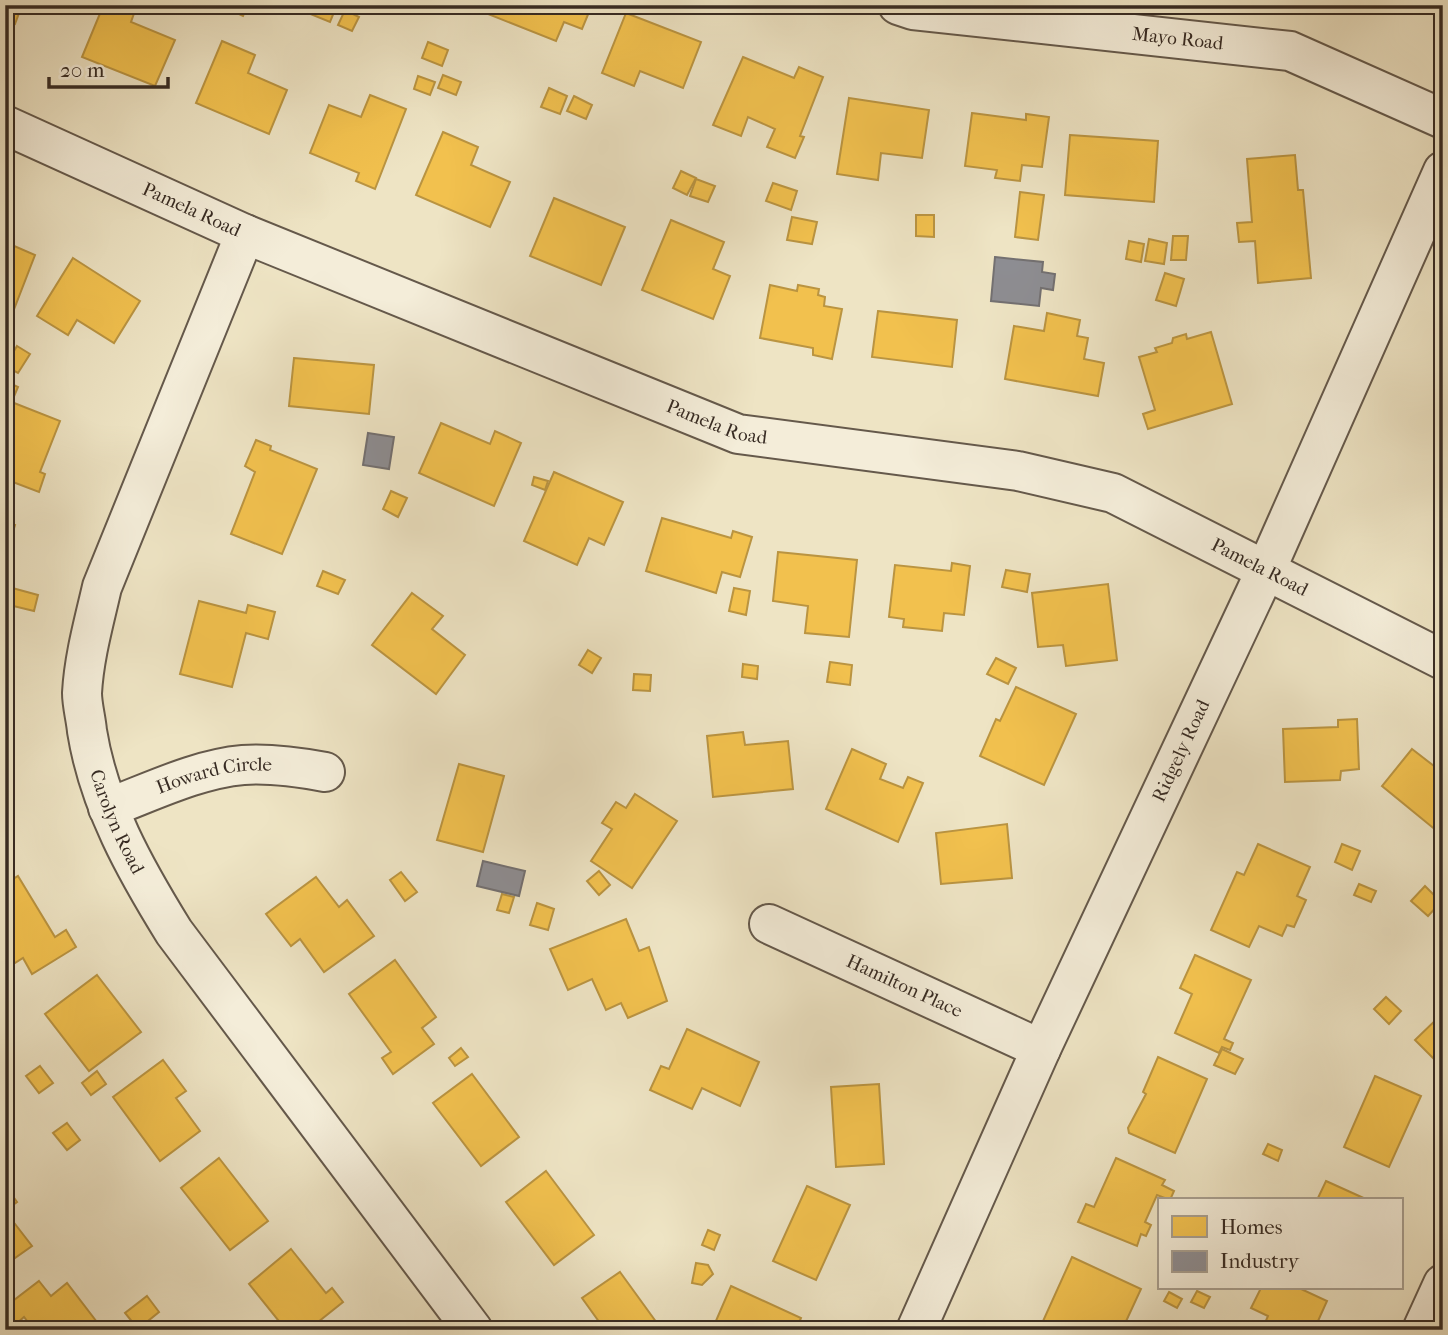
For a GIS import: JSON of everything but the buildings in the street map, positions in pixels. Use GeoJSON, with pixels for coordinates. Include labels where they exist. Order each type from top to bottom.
{"type":"FeatureCollection","features":[{"type":"Feature","properties":{"kind":"street","name":"Mayo Road"},"geometry":{"type":"LineString","coordinates":[[898,5],[927,11],[1290,51],[1443,119]]}},
{"type":"Feature","properties":{"kind":"street","name":"Pamela Road"},"geometry":{"type":"LineString","coordinates":[[5,125],[245,233],[738,433],[1018,471],[1112,493],[1443,660]]}},
{"type":"Feature","properties":{"kind":"street","name":"Ridgely Road"},"geometry":{"type":"LineString","coordinates":[[916,1330],[1041,1049],[1266,570],[1443,171]]}},
{"type":"Feature","properties":{"kind":"street","name":"Carolyn Road"},"geometry":{"type":"LineString","coordinates":[[245,233],[102,587],[88,645],[82,695],[90,751],[108,808],[135,869],[174,932],[473,1330]]}},
{"type":"Feature","properties":{"kind":"street","name":"Howard Circle"},"geometry":{"type":"LineString","coordinates":[[108,808],[202,774],[242,765],[281,765],[325,772]]}},
{"type":"Feature","properties":{"kind":"street","name":"Hamilton Place"},"geometry":{"type":"LineString","coordinates":[[769,924],[1041,1049]]}},
{"type":"Feature","properties":{"kind":"street"},"geometry":{"type":"LineString","coordinates":[[1422,1330],[1443,1284]]}}]}
